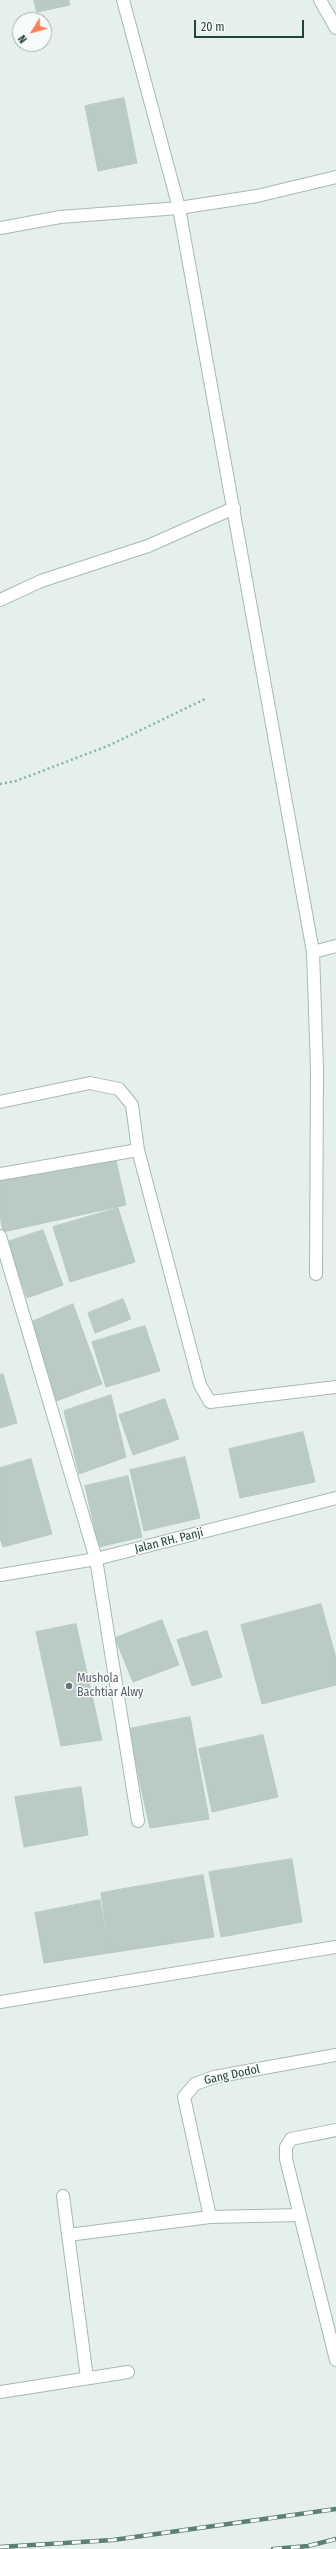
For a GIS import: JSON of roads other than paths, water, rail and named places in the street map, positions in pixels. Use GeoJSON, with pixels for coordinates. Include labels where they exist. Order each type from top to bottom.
{"type":"FeatureCollection","features":[{"type":"Feature","properties":{"kind":"street"},"geometry":{"type":"LineString","coordinates":[[123,0],[179,208],[313,952],[317,1068],[316,1274]]}},
{"type":"Feature","properties":{"kind":"street"},"geometry":{"type":"LineString","coordinates":[[320,0],[336,28]]}},
{"type":"Feature","properties":{"kind":"street"},"geometry":{"type":"LineString","coordinates":[[0,228],[60,217],[179,208],[257,196],[336,177]]}},
{"type":"Feature","properties":{"kind":"street"},"geometry":{"type":"LineString","coordinates":[[0,600],[41,581],[148,546],[234,508]]}},
{"type":"Feature","properties":{"kind":"street"},"geometry":{"type":"LineString","coordinates":[[313,952],[336,946]]}},
{"type":"Feature","properties":{"kind":"street"},"geometry":{"type":"LineString","coordinates":[[0,1102],[90,1083],[119,1089],[132,1105],[138,1150],[200,1385],[210,1402],[336,1387]]}},
{"type":"Feature","properties":{"kind":"street"},"geometry":{"type":"LineString","coordinates":[[0,1174],[138,1150]]}},
{"type":"Feature","properties":{"kind":"street"},"geometry":{"type":"LineString","coordinates":[[0,1236],[96,1559],[138,1821]]}},
{"type":"Feature","properties":{"kind":"street","name":"Jalan RH. Panji"},"geometry":{"type":"LineString","coordinates":[[0,1575],[96,1559],[336,1498]]}},
{"type":"Feature","properties":{"kind":"street"},"geometry":{"type":"LineString","coordinates":[[0,2002],[336,1947]]}},
{"type":"Feature","properties":{"kind":"street","name":"Gang Dodol"},"geometry":{"type":"LineString","coordinates":[[210,2217],[184,2097],[195,2084],[214,2077],[336,2055]]}},
{"type":"Feature","properties":{"kind":"street"},"geometry":{"type":"LineString","coordinates":[[336,2130],[291,2139],[286,2147],[286,2159],[300,2215],[331,2317],[336,2360]]}},
{"type":"Feature","properties":{"kind":"street"},"geometry":{"type":"LineString","coordinates":[[63,2196],[87,2378]]}},
{"type":"Feature","properties":{"kind":"street"},"geometry":{"type":"LineString","coordinates":[[68,2235],[210,2217],[300,2215]]}},
{"type":"Feature","properties":{"kind":"street"},"geometry":{"type":"LineString","coordinates":[[0,2392],[128,2372]]}},
{"type":"Feature","properties":{"kind":"railway"},"geometry":{"type":"LineString","coordinates":[[0,2547],[113,2540],[336,2509]]}},
{"type":"Feature","properties":{"kind":"railway"},"geometry":{"type":"LineString","coordinates":[[273,2549],[308,2546],[336,2539]]}},
{"type":"Feature","properties":{"kind":"place","name":"Mushola Bachtiar Alwy"},"geometry":{"type":"Point","coordinates":[69,1686]}}]}
